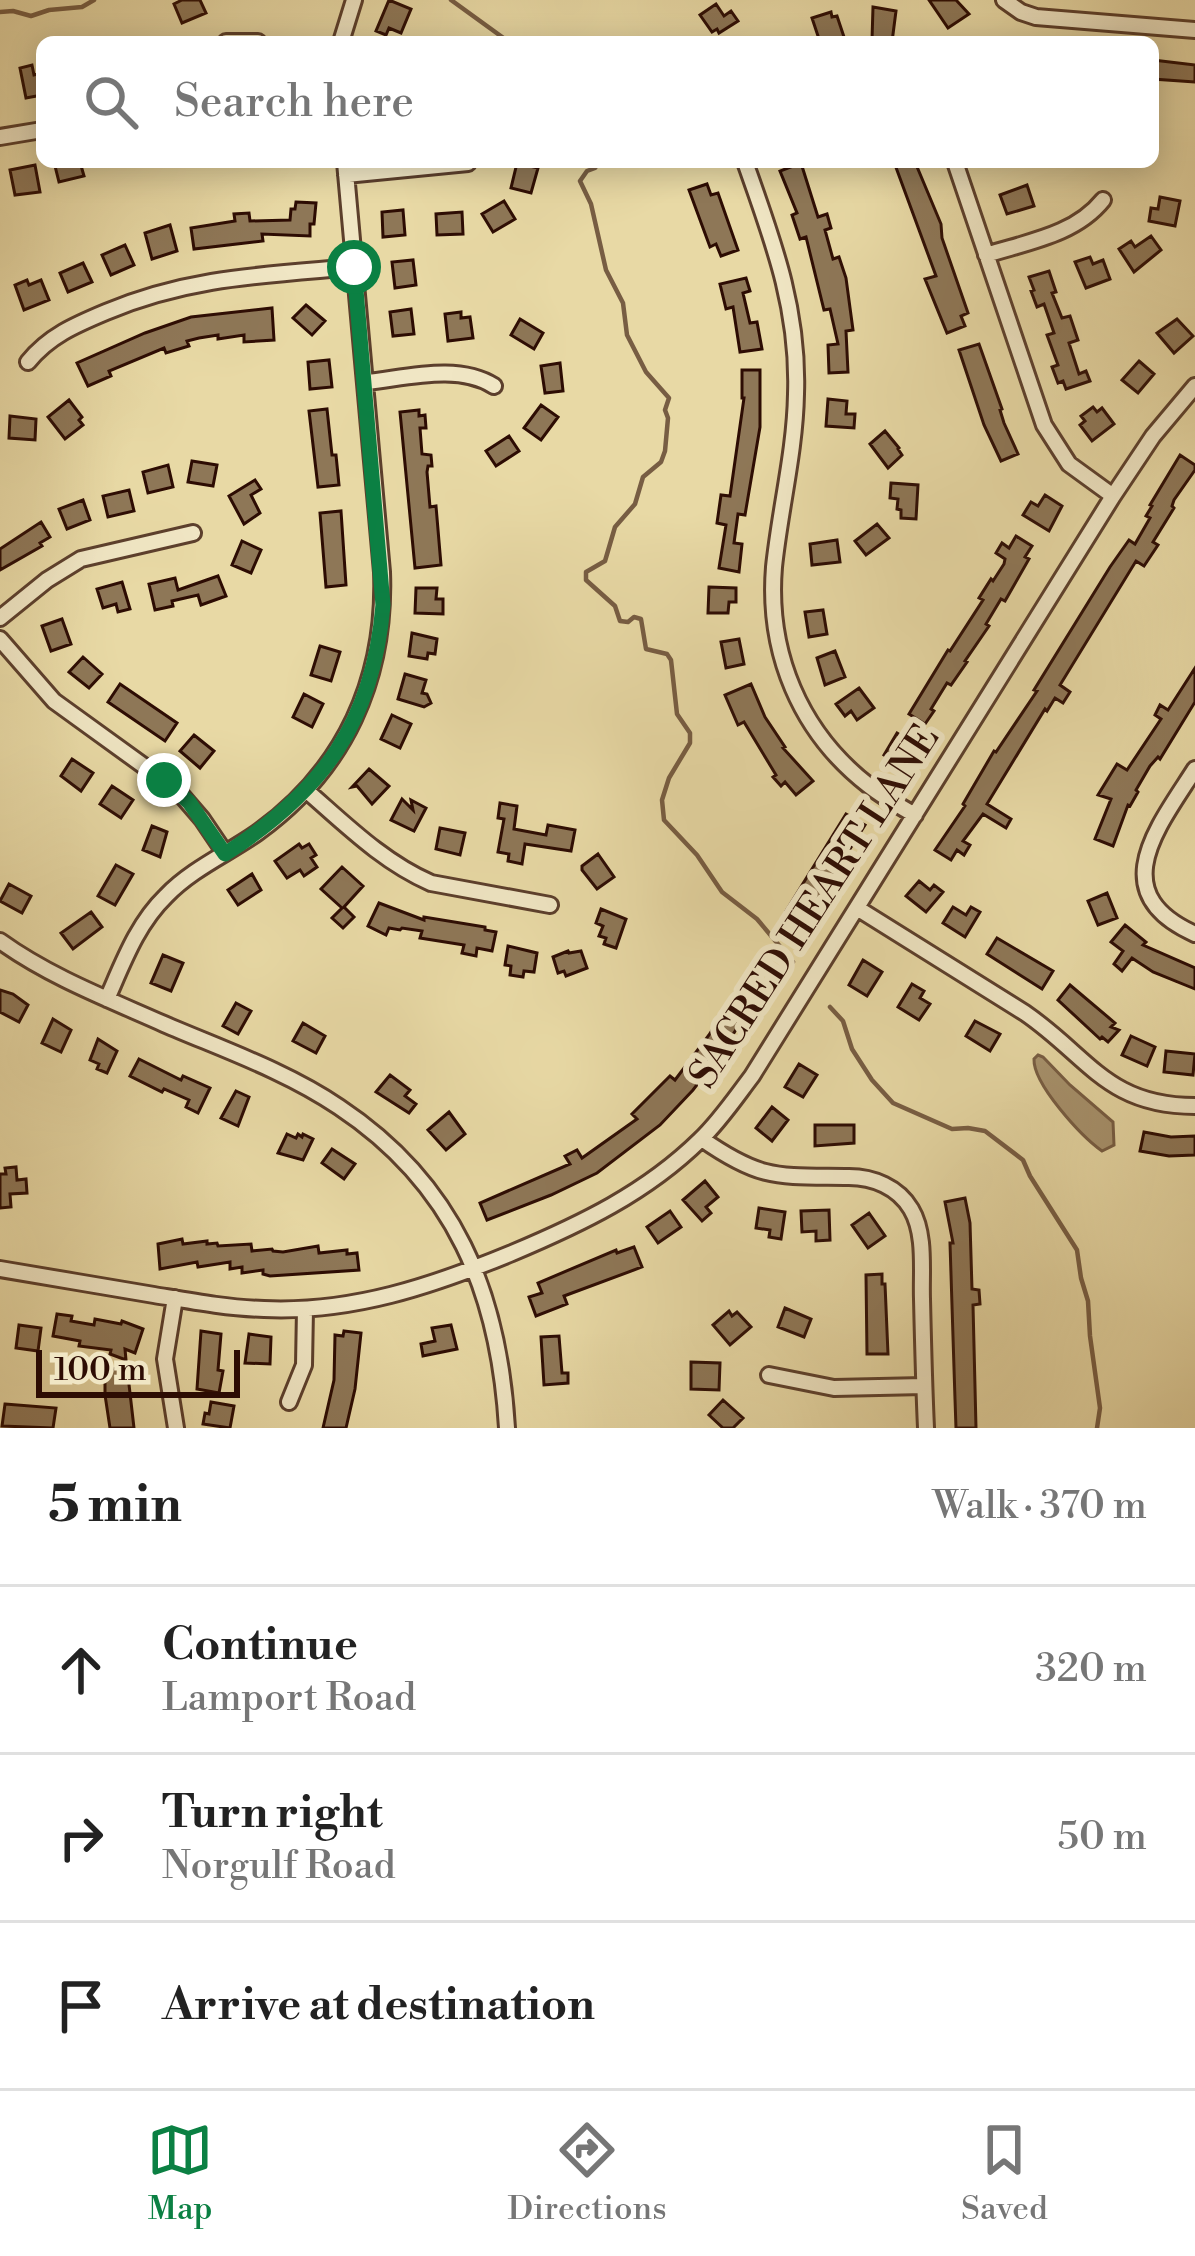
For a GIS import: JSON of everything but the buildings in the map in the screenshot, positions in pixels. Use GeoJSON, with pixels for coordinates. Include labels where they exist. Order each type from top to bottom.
{"type":"FeatureCollection","features":[{"type":"Feature","properties":{"kind":"street"},"geometry":{"type":"LineString","coordinates":[[343,36],[354,0]]}},
{"type":"Feature","properties":{"kind":"street"},"geometry":{"type":"LineString","coordinates":[[1004,0],[1036,16],[1195,30]]}},
{"type":"Feature","properties":{"kind":"street"},"geometry":{"type":"LineString","coordinates":[[0,137],[36,131]]}},
{"type":"Feature","properties":{"kind":"street"},"geometry":{"type":"LineString","coordinates":[[107,999],[131,944],[164,897],[307,791],[352,726],[373,670],[380,639],[382,572],[346,168]]}},
{"type":"Feature","properties":{"kind":"street"},"geometry":{"type":"LineString","coordinates":[[747,168],[787,287],[796,354],[794,428],[774,579],[778,648],[799,705],[829,747],[870,787],[915,815]]}},
{"type":"Feature","properties":{"kind":"street"},"geometry":{"type":"LineString","coordinates":[[957,168],[1044,425],[1069,464],[1113,496]]}},
{"type":"Feature","properties":{"kind":"street"},"geometry":{"type":"LineString","coordinates":[[986,255],[1077,224],[1103,200]]}},
{"type":"Feature","properties":{"kind":"street"},"geometry":{"type":"LineString","coordinates":[[28,362],[41,345],[66,329],[151,295],[222,279],[354,267]]}},
{"type":"Feature","properties":{"kind":"street"},"geometry":{"type":"LineString","coordinates":[[366,382],[455,374],[494,386]]}},
{"type":"Feature","properties":{"kind":"street","name":"SACRED HEART LANE"},"geometry":{"type":"LineString","coordinates":[[0,1269],[175,1298],[262,1309],[305,1309],[382,1299],[474,1268],[626,1199],[702,1139],[752,1076],[1113,496],[1153,436],[1195,386]]}},
{"type":"Feature","properties":{"kind":"street"},"geometry":{"type":"LineString","coordinates":[[0,618],[82,559],[193,533]]}},
{"type":"Feature","properties":{"kind":"street"},"geometry":{"type":"LineString","coordinates":[[0,639],[54,701],[177,790],[225,854]]}},
{"type":"Feature","properties":{"kind":"street"},"geometry":{"type":"LineString","coordinates":[[1195,769],[1154,834],[1144,868],[1155,906],[1166,919],[1195,934]]}},
{"type":"Feature","properties":{"kind":"street"},"geometry":{"type":"LineString","coordinates":[[307,791],[389,861],[415,876],[550,905]]}},
{"type":"Feature","properties":{"kind":"street"},"geometry":{"type":"LineString","coordinates":[[856,908],[1038,1021],[1107,1083],[1142,1100],[1195,1106]]}},
{"type":"Feature","properties":{"kind":"street"},"geometry":{"type":"LineString","coordinates":[[0,941],[107,999],[284,1076],[338,1106],[387,1145],[447,1217],[474,1268],[500,1350],[507,1428]]}},
{"type":"Feature","properties":{"kind":"street"},"geometry":{"type":"LineString","coordinates":[[702,1139],[730,1159],[763,1173],[873,1180],[898,1193],[910,1207],[920,1238],[926,1428]]}},
{"type":"Feature","properties":{"kind":"street"},"geometry":{"type":"LineString","coordinates":[[175,1298],[164,1360],[176,1428]]}},
{"type":"Feature","properties":{"kind":"street"},"geometry":{"type":"LineString","coordinates":[[289,1402],[304,1365],[305,1309]]}},
{"type":"Feature","properties":{"kind":"street"},"geometry":{"type":"LineString","coordinates":[[769,1375],[834,1388],[924,1386]]}},
{"type":"Feature","properties":{"kind":"shaded area"},"geometry":{"type":"Polygon","coordinates":[[[1038,1055],[1113,1122],[1114,1145],[1102,1151],[1060,1109],[1036,1070],[1038,1055]]]}},
{"type":"Feature","properties":{"kind":"waterway"},"geometry":{"type":"LineString","coordinates":[[0,12],[31,16],[82,7],[94,0]]}},
{"type":"Feature","properties":{"kind":"waterway"},"geometry":{"type":"LineString","coordinates":[[451,0],[501,36]]}},
{"type":"Feature","properties":{"kind":"waterway"},"geometry":{"type":"LineString","coordinates":[[595,168],[580,181],[591,204],[606,270],[623,303],[627,335],[646,372],[669,398],[661,462],[643,477],[635,504],[615,527],[605,561],[586,572],[586,580],[615,606],[620,621],[641,619],[646,649],[667,654],[671,660],[677,714],[690,733],[690,743],[669,778],[662,800],[664,820],[697,855],[722,892],[757,919],[793,962]]}},
{"type":"Feature","properties":{"kind":"waterway"},"geometry":{"type":"LineString","coordinates":[[830,1007],[843,1021],[852,1049],[872,1080],[893,1103],[952,1129],[985,1131],[1023,1160],[1077,1250],[1088,1301],[1100,1408],[1097,1428]]}},
{"type":"Feature","properties":{"kind":"route"},"geometry":{"type":"LineString","coordinates":[[164,780],[189,802],[225,854],[307,791],[352,726],[363,699],[380,639],[383,605],[354,267]]}}]}
